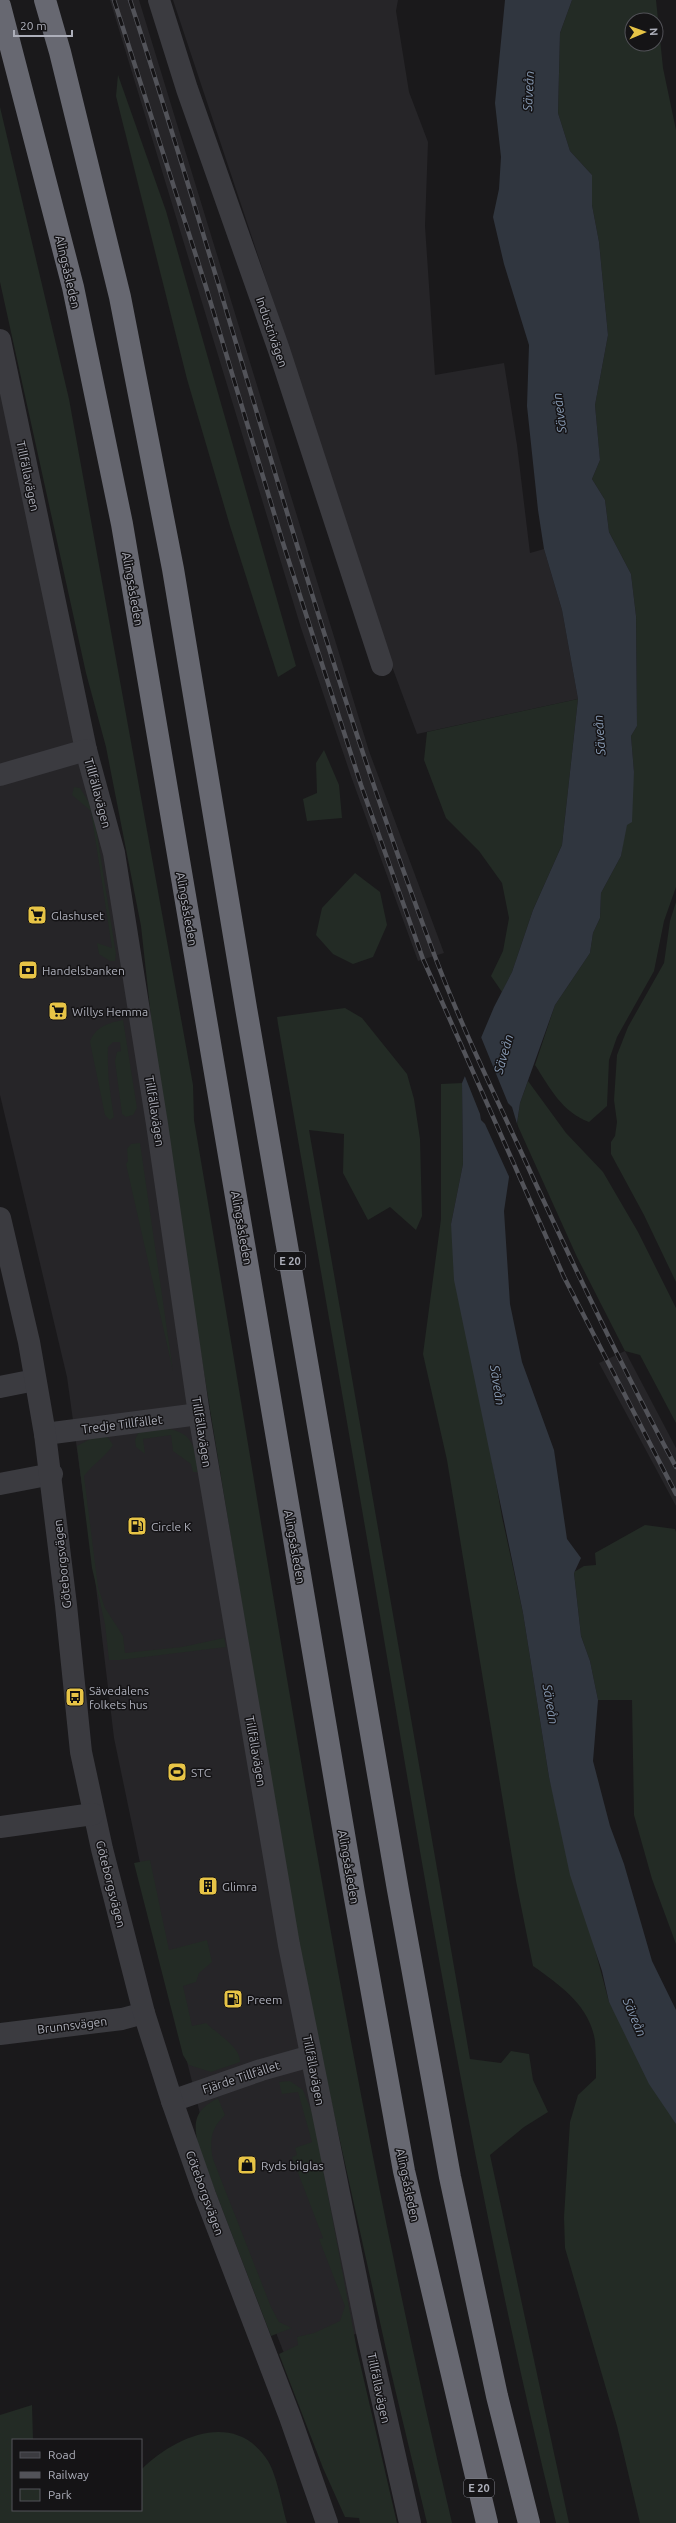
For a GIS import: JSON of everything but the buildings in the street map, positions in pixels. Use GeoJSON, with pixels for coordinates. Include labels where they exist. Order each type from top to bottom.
{"type":"FeatureCollection","features":[{"type":"Feature","properties":{"kind":"highway","name":"E 20"},"geometry":{"type":"LineString","coordinates":[[45,0],[60,52],[120,297],[173,569],[247,1016],[398,1890],[450,2176],[497,2396],[529,2523]]}},
{"type":"Feature","properties":{"kind":"highway","name":"Alingsåsleden"},"geometry":{"type":"LineString","coordinates":[[0,6],[73,287],[122,524],[354,1894],[404,2171],[487,2523]]}},
{"type":"Feature","properties":{"kind":"street","name":"Industrivägen"},"geometry":{"type":"LineString","coordinates":[[159,0],[187,89],[281,358],[382,665]]}},
{"type":"Feature","properties":{"kind":"street","name":"Tillfällavägen"},"geometry":{"type":"LineString","coordinates":[[0,340],[86,750],[114,853],[147,1060],[199,1414],[289,1945],[367,2332],[410,2523]]}},
{"type":"Feature","properties":{"kind":"street"},"geometry":{"type":"LineString","coordinates":[[0,774],[86,750]]}},
{"type":"Feature","properties":{"kind":"street","name":"Göteborgsvägen"},"geometry":{"type":"LineString","coordinates":[[0,1218],[36,1380],[46,1434],[52,1474],[80,1752],[93,1814],[144,2013],[172,2101],[205,2196],[290,2417],[327,2523]]}},
{"type":"Feature","properties":{"kind":"street"},"geometry":{"type":"LineString","coordinates":[[0,1387],[36,1380]]}},
{"type":"Feature","properties":{"kind":"street","name":"Tredje Tillfället"},"geometry":{"type":"LineString","coordinates":[[46,1434],[199,1414]]}},
{"type":"Feature","properties":{"kind":"street"},"geometry":{"type":"LineString","coordinates":[[0,1484],[52,1474]]}},
{"type":"Feature","properties":{"kind":"street"},"geometry":{"type":"LineString","coordinates":[[0,1827],[93,1814]]}},
{"type":"Feature","properties":{"kind":"street","name":"Brunnsvägen"},"geometry":{"type":"LineString","coordinates":[[0,2034],[122,2019],[144,2013]]}},
{"type":"Feature","properties":{"kind":"street","name":"Fjärde Tillfället"},"geometry":{"type":"LineString","coordinates":[[172,2101],[260,2070],[311,2056]]}},
{"type":"Feature","properties":{"kind":"shaded area"},"geometry":{"type":"Polygon","coordinates":[[[110,0],[139,0],[369,751],[444,953],[418,961],[352,779],[301,628],[110,0]]]}},
{"type":"Feature","properties":{"kind":"shaded area"},"geometry":{"type":"Polygon","coordinates":[[[173,0],[398,0],[396,11],[409,92],[428,142],[425,226],[435,375],[504,363],[517,445],[530,553],[544,549],[562,610],[578,699],[417,734],[370,607],[306,400],[173,0]]]}},
{"type":"Feature","properties":{"kind":"shaded area"},"geometry":{"type":"Polygon","coordinates":[[[0,383],[95,797],[358,2333],[287,2361],[216,2178],[153,1925],[114,1738],[96,1587],[67,1377],[0,1095],[0,383]]]}},
{"type":"Feature","properties":{"kind":"shaded area"},"geometry":{"type":"Polygon","coordinates":[[[625,1351],[676,1448],[676,1506],[599,1363],[625,1351]]]}},
{"type":"Feature","properties":{"kind":"green space"},"geometry":{"type":"Polygon","coordinates":[[[572,0],[656,0],[657,12],[624,12],[624,52],[661,52],[663,68],[676,130],[676,887],[664,921],[654,971],[617,1037],[609,1060],[607,1106],[589,1122],[580,1118],[564,1106],[535,1065],[555,1005],[590,953],[593,933],[600,918],[601,893],[621,856],[634,772],[631,736],[637,726],[636,616],[631,574],[609,532],[605,500],[592,479],[600,460],[595,405],[608,335],[599,242],[592,205],[592,175],[570,151],[558,113],[560,33],[572,0]]]}},
{"type":"Feature","properties":{"kind":"green space"},"geometry":{"type":"Polygon","coordinates":[[[118,75],[166,211],[296,666],[278,677],[230,526],[187,379],[116,96],[118,75]]]}},
{"type":"Feature","properties":{"kind":"green space"},"geometry":{"type":"Polygon","coordinates":[[[0,107],[69,399],[193,1085],[194,1120],[282,1648],[343,1999],[413,2349],[452,2523],[427,2523],[391,2372],[299,1955],[191,1293],[155,1054],[141,926],[106,747],[86,673],[0,282],[0,107]]]}},
{"type":"Feature","properties":{"kind":"green space"},"geometry":{"type":"Polygon","coordinates":[[[578,699],[562,845],[533,910],[512,972],[502,992],[491,976],[503,951],[509,918],[502,883],[479,851],[446,818],[424,760],[427,732],[578,699]]]}},
{"type":"Feature","properties":{"kind":"green space"},"geometry":{"type":"Polygon","coordinates":[[[324,750],[339,785],[342,818],[307,821],[303,799],[317,793],[316,763],[324,750]]]}},
{"type":"Feature","properties":{"kind":"green space"},"geometry":{"type":"Polygon","coordinates":[[[74,787],[80,788],[93,809],[116,954],[115,961],[110,961],[99,954],[97,943],[112,948],[91,811],[72,795],[74,787]]]}},
{"type":"Feature","properties":{"kind":"green space"},"geometry":{"type":"Polygon","coordinates":[[[355,873],[380,892],[387,925],[373,957],[353,964],[333,954],[316,935],[322,908],[355,873]]]}},
{"type":"Feature","properties":{"kind":"green space"},"geometry":{"type":"Polygon","coordinates":[[[676,902],[676,1282],[644,1215],[611,1154],[611,1142],[615,1136],[617,1122],[614,1100],[617,1055],[628,1027],[664,963],[670,921],[676,902]]]}},
{"type":"Feature","properties":{"kind":"green space"},"geometry":{"type":"Polygon","coordinates":[[[345,1008],[362,1018],[407,1074],[414,1099],[420,1139],[422,1216],[416,1230],[390,1207],[368,1220],[343,1173],[344,1134],[309,1130],[470,2059],[501,2063],[511,2051],[529,2054],[533,2080],[548,2112],[524,2127],[490,2155],[569,2523],[556,2523],[530,2415],[484,2198],[423,1870],[278,1024],[277,1017],[345,1008]]]}},
{"type":"Feature","properties":{"kind":"green space"},"geometry":{"type":"Polygon","coordinates":[[[123,1020],[137,1108],[133,1115],[126,1117],[122,1114],[115,1061],[117,1052],[121,1051],[120,1042],[113,1042],[108,1047],[109,1082],[114,1117],[110,1120],[105,1115],[90,1042],[95,1033],[103,1026],[123,1020]]]}},
{"type":"Feature","properties":{"kind":"green space"},"geometry":{"type":"Polygon","coordinates":[[[528,1081],[566,1133],[603,1172],[638,1232],[676,1308],[676,1423],[640,1355],[625,1351],[577,1257],[517,1124],[520,1103],[528,1081]]]}},
{"type":"Feature","properties":{"kind":"green space"},"geometry":{"type":"Polygon","coordinates":[[[462,1083],[463,1164],[451,1224],[502,1517],[523,1613],[549,1777],[609,2002],[676,2122],[676,2523],[640,2523],[617,2426],[565,2248],[564,2217],[570,2122],[578,2095],[596,2078],[595,2041],[587,2017],[580,2007],[563,1989],[533,1966],[516,1881],[447,1460],[423,1354],[441,1219],[441,1084],[462,1083]]]}},
{"type":"Feature","properties":{"kind":"green space"},"geometry":{"type":"Polygon","coordinates":[[[140,1143],[173,1371],[126,1164],[128,1161],[127,1149],[131,1144],[140,1143]]]}},
{"type":"Feature","properties":{"kind":"green space"},"geometry":{"type":"Polygon","coordinates":[[[161,1428],[180,1432],[186,1436],[193,1447],[198,1472],[193,1472],[191,1464],[173,1451],[171,1435],[143,1439],[145,1454],[136,1447],[135,1440],[139,1431],[161,1428]]]}},
{"type":"Feature","properties":{"kind":"green space"},"geometry":{"type":"Polygon","coordinates":[[[107,1436],[113,1445],[84,1476],[98,1587],[105,1608],[123,1636],[125,1653],[182,1647],[224,1638],[226,1647],[120,1660],[109,1660],[105,1624],[92,1568],[77,1446],[90,1439],[107,1436]]]}},
{"type":"Feature","properties":{"kind":"green space"},"geometry":{"type":"Polygon","coordinates":[[[645,1525],[675,1529],[676,1532],[676,1944],[652,1879],[634,1815],[632,1700],[598,1700],[590,1661],[581,1636],[574,1572],[584,1566],[596,1565],[595,1553],[645,1525]]]}},
{"type":"Feature","properties":{"kind":"green space"},"geometry":{"type":"Polygon","coordinates":[[[150,1860],[169,1950],[207,1940],[212,1962],[199,1973],[196,1982],[183,1986],[192,2026],[206,2023],[237,2051],[240,2062],[211,2072],[189,2065],[183,2055],[134,1863],[150,1860]]]}},
{"type":"Feature","properties":{"kind":"green space"},"geometry":{"type":"Polygon","coordinates":[[[290,2081],[303,2090],[313,2115],[357,2350],[397,2523],[360,2523],[359,2518],[345,2517],[323,2468],[279,2354],[298,2345],[297,2337],[314,2333],[340,2321],[345,2306],[319,2239],[323,2238],[292,2157],[297,2155],[295,2148],[312,2142],[298,2092],[282,2094],[279,2082],[290,2081]]]}},
{"type":"Feature","properties":{"kind":"green space"},"geometry":{"type":"Polygon","coordinates":[[[218,2098],[225,2115],[220,2120],[212,2135],[211,2146],[213,2159],[271,2307],[279,2322],[292,2328],[271,2336],[199,2149],[196,2125],[199,2113],[218,2098]]]}},
{"type":"Feature","properties":{"kind":"green space"},"geometry":{"type":"Polygon","coordinates":[[[32,2405],[33,2439],[12,2439],[12,2511],[142,2511],[142,2469],[155,2457],[188,2438],[206,2433],[223,2432],[240,2436],[255,2445],[268,2461],[277,2483],[287,2523],[0,2523],[0,2415],[32,2405]]]}},
{"type":"Feature","properties":{"kind":"water","name":"Säveån"},"geometry":{"type":"Polygon","coordinates":[[[505,0],[572,0],[560,33],[558,113],[570,151],[592,175],[592,205],[599,242],[608,335],[595,405],[600,460],[592,479],[605,500],[609,532],[631,574],[636,616],[637,726],[631,736],[634,772],[632,822],[627,825],[621,856],[601,893],[600,918],[593,933],[590,953],[555,1005],[520,1103],[504,1211],[510,1304],[522,1362],[554,1450],[567,1539],[581,1558],[574,1573],[581,1636],[590,1661],[598,1700],[593,1761],[610,1826],[624,1864],[652,1961],[676,2010],[676,2124],[649,2084],[609,2002],[602,1971],[570,1875],[549,1777],[523,1613],[454,1280],[451,1224],[463,1164],[462,1083],[494,1007],[512,972],[533,910],[562,845],[578,699],[562,610],[544,549],[538,510],[527,406],[529,345],[504,264],[493,217],[499,189],[501,157],[495,103],[505,0]]]}},
{"type":"Feature","properties":{"kind":"pier"},"geometry":{"type":"Polygon","coordinates":[[[481,1037],[508,1103],[512,1107],[518,1127],[511,1181],[485,1124],[481,1120],[464,1074],[481,1037]]]}},
{"type":"Feature","properties":{"kind":"railway"},"geometry":{"type":"LineString","coordinates":[[114,0],[206,287],[283,543],[361,785],[423,959],[564,1277],[676,1494]]}},
{"type":"Feature","properties":{"kind":"railway"},"geometry":{"type":"LineString","coordinates":[[130,0],[205,239],[313,599],[391,836],[434,954],[477,1056],[559,1235],[616,1352],[676,1467]]}},
{"type":"Feature","properties":{"kind":"place","name":"Glashuset"},"geometry":{"type":"Point","coordinates":[37,915]}},
{"type":"Feature","properties":{"kind":"place","name":"Handelsbanken"},"geometry":{"type":"Point","coordinates":[28,970]}},
{"type":"Feature","properties":{"kind":"place","name":"Willys Hemma"},"geometry":{"type":"Point","coordinates":[58,1011]}},
{"type":"Feature","properties":{"kind":"place","name":"Circle K"},"geometry":{"type":"Point","coordinates":[137,1526]}},
{"type":"Feature","properties":{"kind":"place","name":"Sävedalens folkets hus"},"geometry":{"type":"Point","coordinates":[75,1697]}},
{"type":"Feature","properties":{"kind":"place","name":"STC"},"geometry":{"type":"Point","coordinates":[177,1772]}},
{"type":"Feature","properties":{"kind":"place","name":"Glimra"},"geometry":{"type":"Point","coordinates":[208,1886]}},
{"type":"Feature","properties":{"kind":"place","name":"Preem"},"geometry":{"type":"Point","coordinates":[233,1999]}},
{"type":"Feature","properties":{"kind":"place","name":"Ryds bilglas"},"geometry":{"type":"Point","coordinates":[247,2165]}}]}
